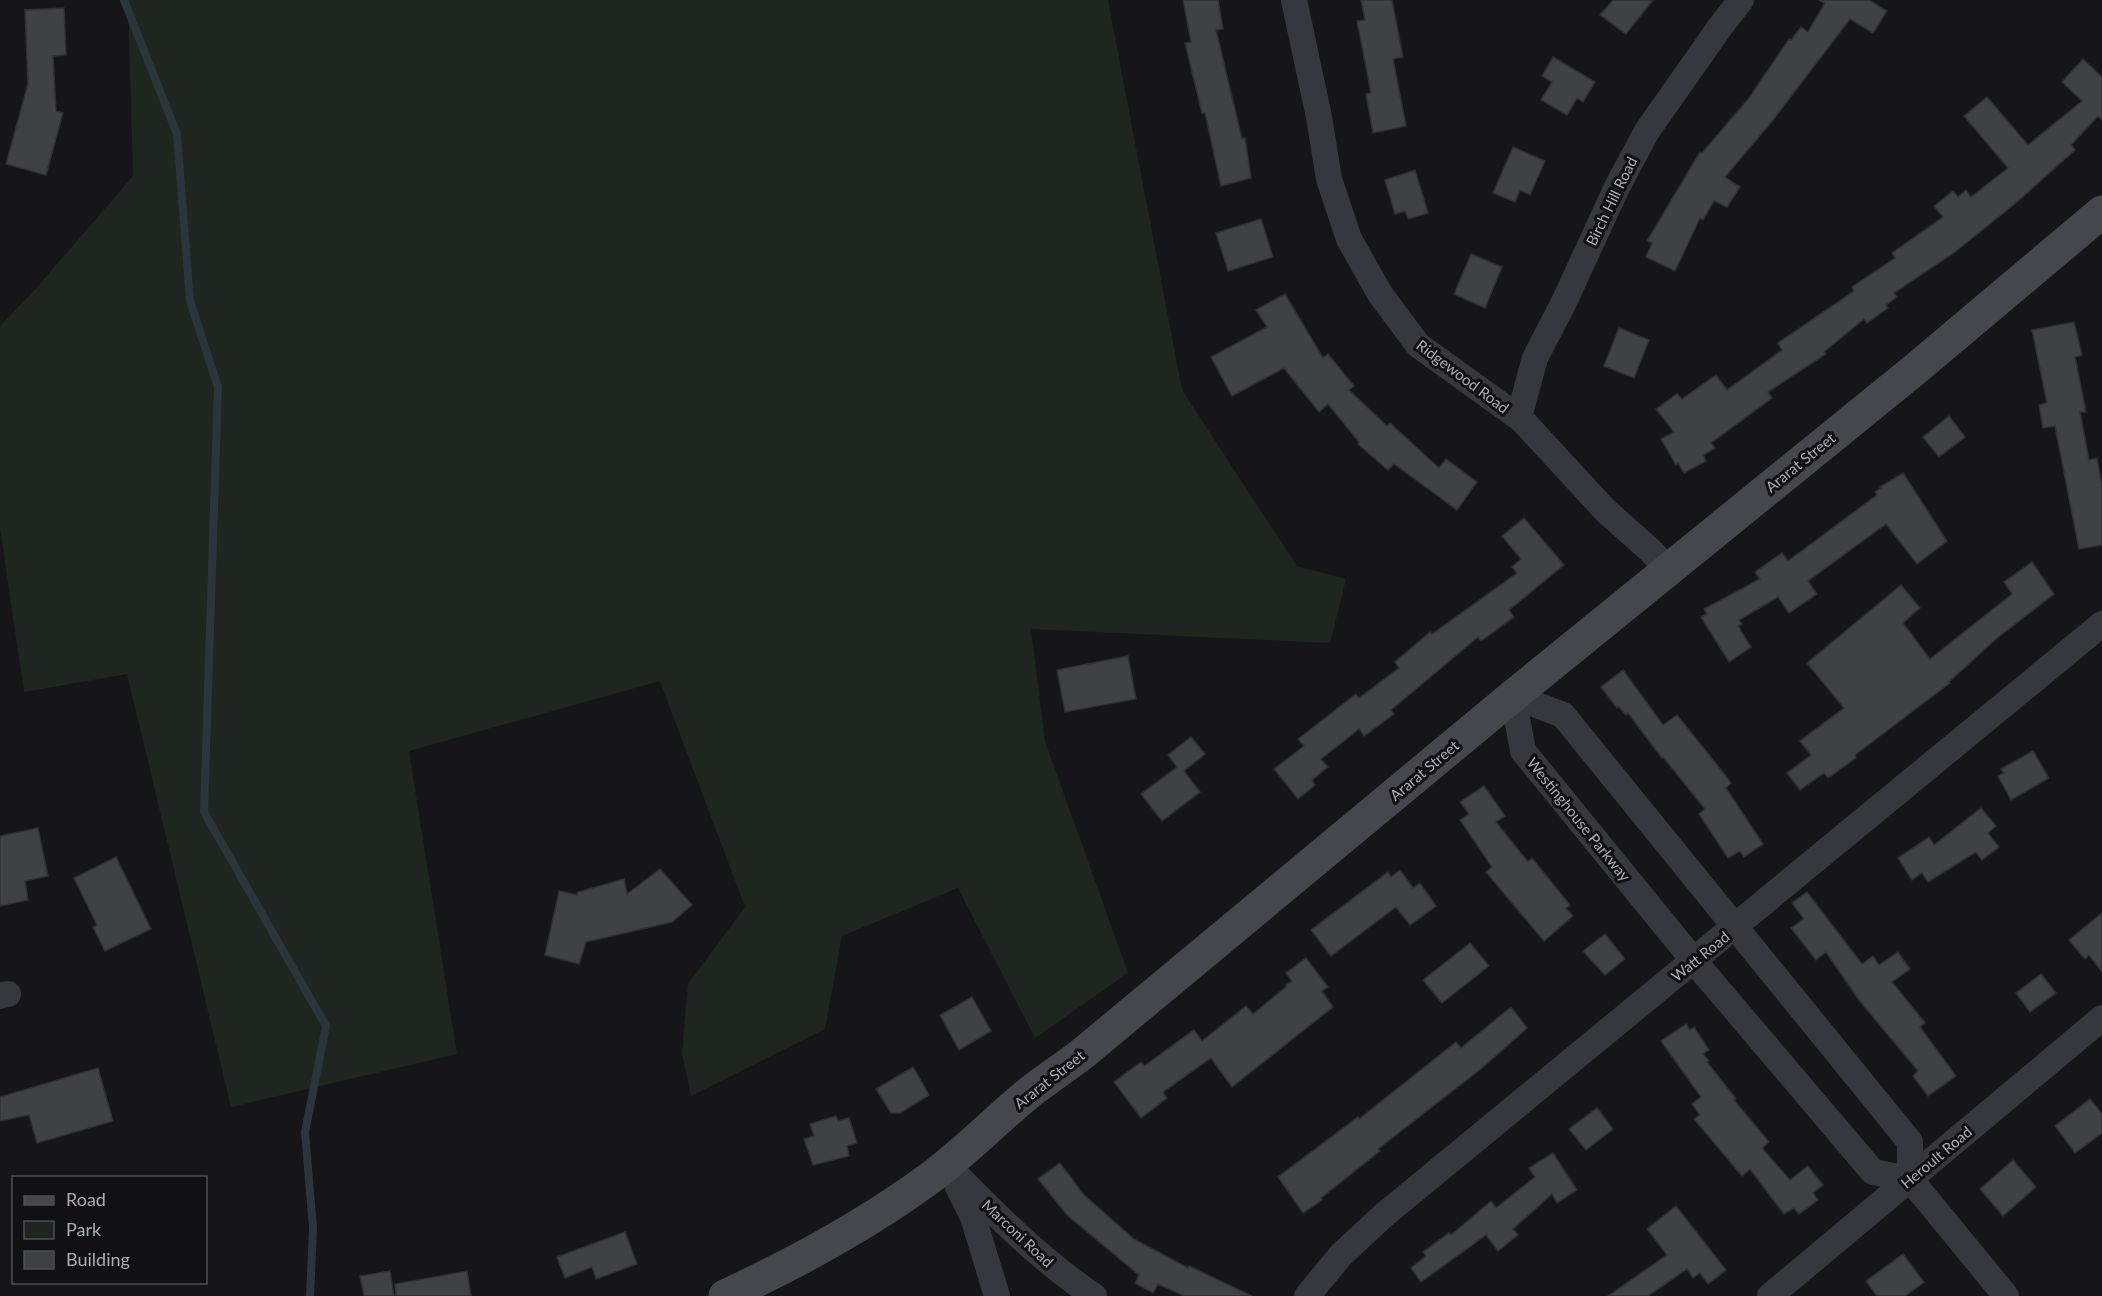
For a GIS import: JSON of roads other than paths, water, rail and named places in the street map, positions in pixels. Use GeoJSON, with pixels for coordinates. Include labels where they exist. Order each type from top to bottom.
{"type":"FeatureCollection","features":[{"type":"Feature","properties":{"kind":"main road","name":"Ararat Street"},"geometry":{"type":"LineString","coordinates":[[725,1296],[828,1244],[947,1165],[1031,1092],[1082,1054],[1513,696],[1913,371],[2102,212]]}},
{"type":"Feature","properties":{"kind":"street","name":"Ridgewood Road"},"geometry":{"type":"LineString","coordinates":[[1294,0],[1319,117],[1329,179],[1349,239],[1380,294],[1418,345],[1522,420],[1605,510],[1652,552],[1668,570]]}},
{"type":"Feature","properties":{"kind":"street","name":"Birch Hill Road"},"geometry":{"type":"LineString","coordinates":[[1522,420],[1519,417],[1536,358],[1617,187],[1647,131],[1741,0]]}},
{"type":"Feature","properties":{"kind":"street","name":"Watt Road"},"geometry":{"type":"LineString","coordinates":[[1307,1296],[1341,1255],[1384,1215],[2102,624]]}},
{"type":"Feature","properties":{"kind":"street"},"geometry":{"type":"LineString","coordinates":[[1513,696],[1563,715],[1910,1142],[1910,1179],[2006,1296]]}},
{"type":"Feature","properties":{"kind":"street","name":"Westinghouse Parkway"},"geometry":{"type":"LineString","coordinates":[[1513,696],[1523,752],[1694,961],[1873,1172],[1910,1179]]}},
{"type":"Feature","properties":{"kind":"street","name":"Heroult Road"},"geometry":{"type":"LineString","coordinates":[[1770,1296],[2102,1018]]}},
{"type":"Feature","properties":{"kind":"street"},"geometry":{"type":"LineString","coordinates":[[947,1165],[973,1217],[997,1296]]}},
{"type":"Feature","properties":{"kind":"street","name":"Marconi Road"},"geometry":{"type":"LineString","coordinates":[[947,1165],[1036,1252],[1094,1296]]}},
{"type":"Feature","properties":{"kind":"waterway"},"geometry":{"type":"LineString","coordinates":[[124,0],[177,134],[190,301],[218,387],[204,812],[326,1026],[305,1132],[313,1228],[310,1296]]}}]}
